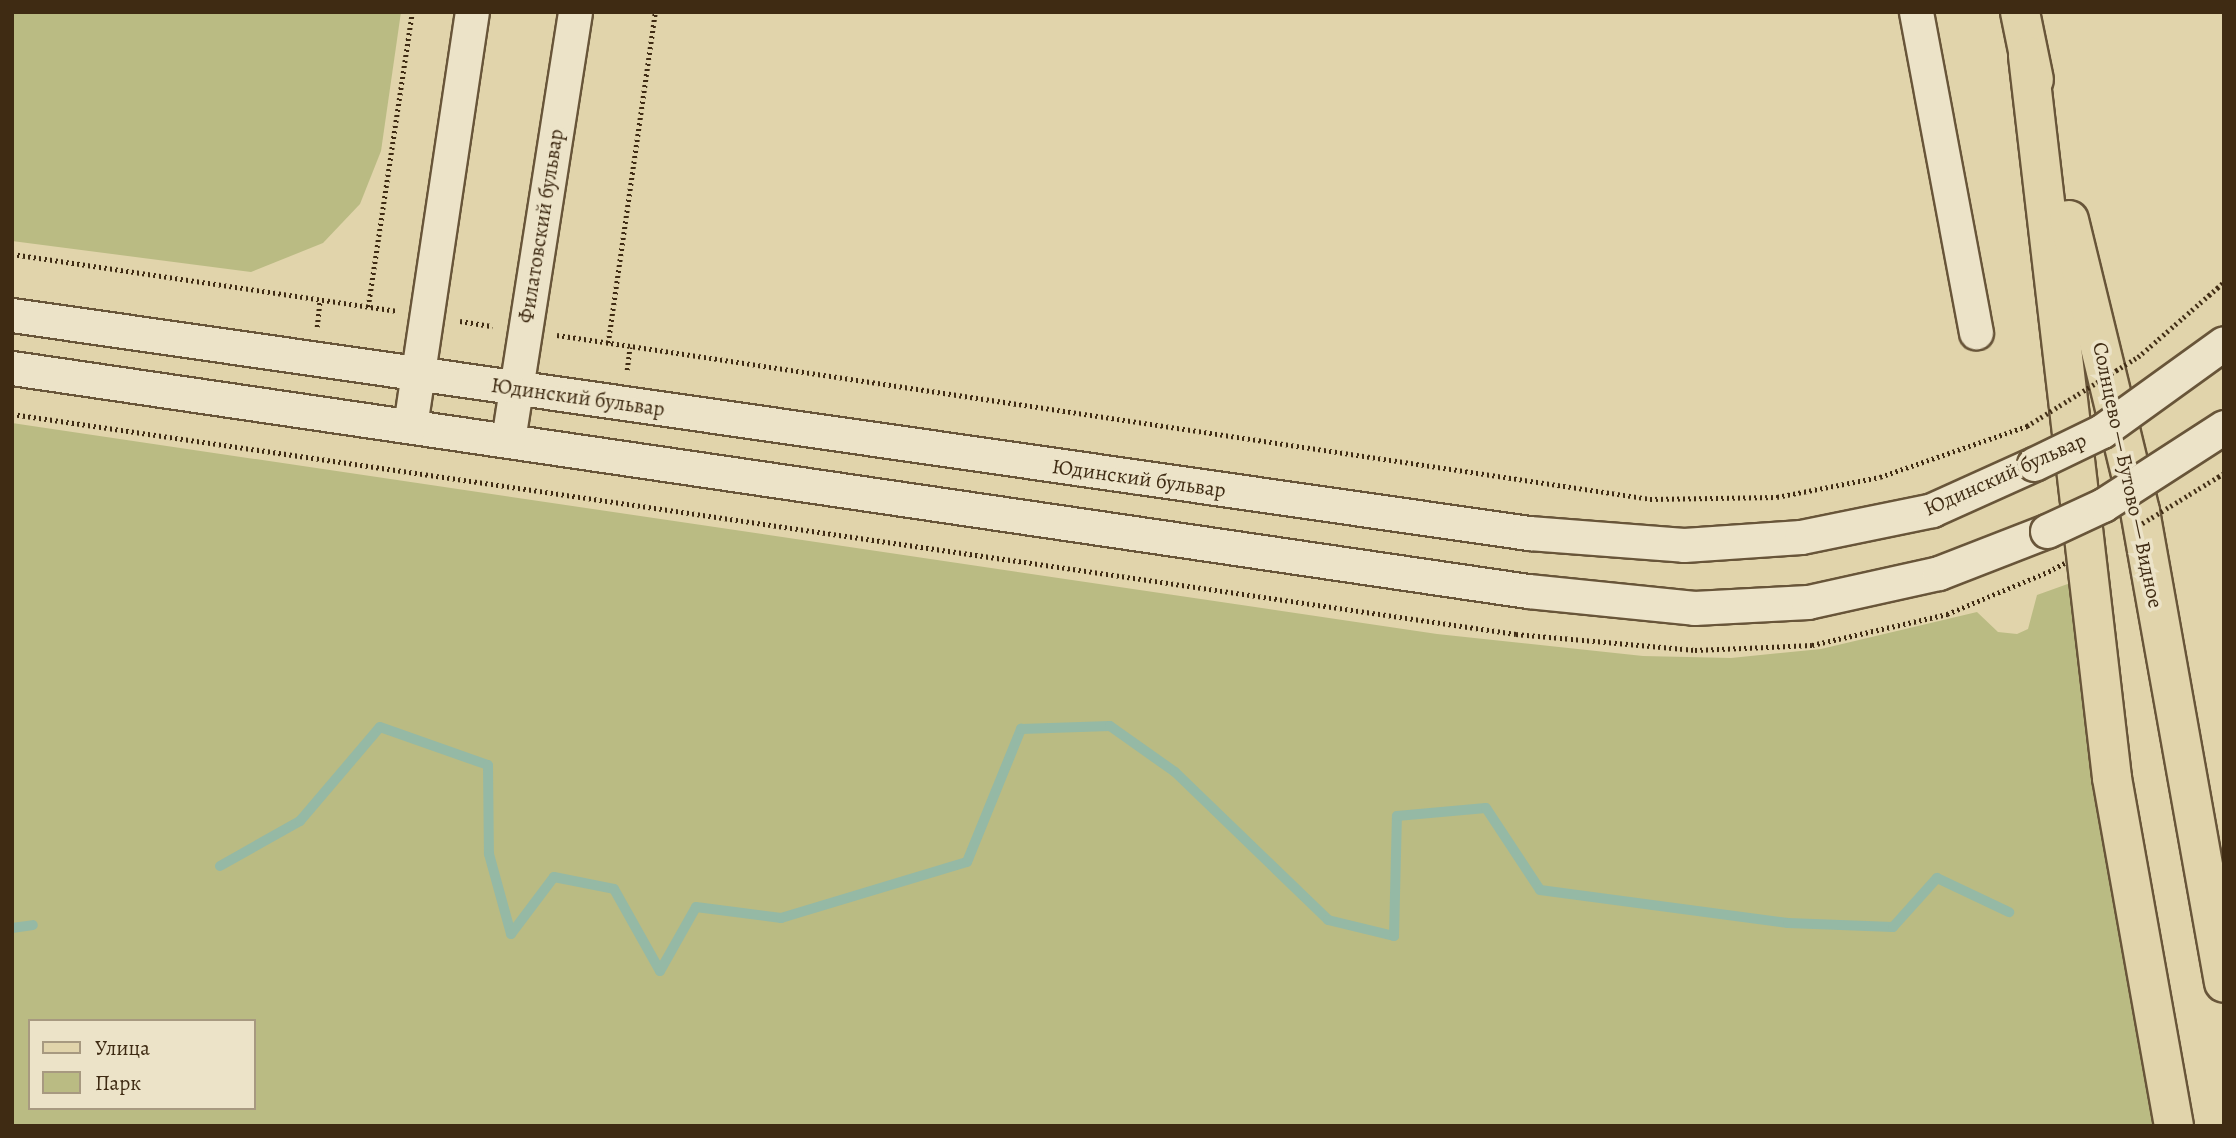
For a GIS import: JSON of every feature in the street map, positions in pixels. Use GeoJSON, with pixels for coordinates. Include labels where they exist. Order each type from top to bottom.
{"type":"FeatureCollection","features":[{"type":"Feature","properties":{"kind":"main road","name":"Солнцево — Бутово — Видное"},"geometry":{"type":"LineString","coordinates":[[2020,12],[2028,56],[2140,511],[2224,983]]}},
{"type":"Feature","properties":{"kind":"main road"},"geometry":{"type":"LineString","coordinates":[[2028,56],[2112,778],[2174,1126]]}},
{"type":"Feature","properties":{"kind":"street"},"geometry":{"type":"LineString","coordinates":[[410,426],[472,12]]}},
{"type":"Feature","properties":{"kind":"street","name":"Филатовский бульвар"},"geometry":{"type":"LineString","coordinates":[[508,440],[575,12]]}},
{"type":"Feature","properties":{"kind":"street"},"geometry":{"type":"LineString","coordinates":[[1916,12],[1976,332]]}},
{"type":"Feature","properties":{"kind":"street","name":"Юдинский бульвар"},"geometry":{"type":"LineString","coordinates":[[12,315],[1528,533],[1684,545],[1801,537],[1931,510],[2102,431],[2224,343]]}},
{"type":"Feature","properties":{"kind":"street"},"geometry":{"type":"LineString","coordinates":[[12,368],[1514,589],[1694,608],[1808,602],[1939,573],[2047,531],[2103,505],[2224,427]]}},
{"type":"Feature","properties":{"kind":"path"},"geometry":{"type":"LineString","coordinates":[[368,307],[412,12]]}},
{"type":"Feature","properties":{"kind":"path"},"geometry":{"type":"LineString","coordinates":[[608,343],[656,12]]}},
{"type":"Feature","properties":{"kind":"path"},"geometry":{"type":"LineString","coordinates":[[12,254],[1650,499],[1802,492],[1880,477],[2027,426],[2138,357],[2224,282]]}},
{"type":"Feature","properties":{"kind":"green space"},"geometry":{"type":"Polygon","coordinates":[[[12,12],[401,12],[381,151],[360,204],[323,243],[251,272],[12,241],[12,12]]]}},
{"type":"Feature","properties":{"kind":"green space"},"geometry":{"type":"Polygon","coordinates":[[[12,423],[1437,634],[1643,656],[1731,658],[1821,649],[1977,612],[1998,632],[2017,634],[2028,629],[2037,595],[2076,581],[2156,1126],[12,1126],[12,423]]]}},
{"type":"Feature","properties":{"kind":"waterway"},"geometry":{"type":"LineString","coordinates":[[220,866],[300,821],[380,727],[488,765],[489,854],[511,934],[554,877],[614,889],[660,971],[696,907],[781,918],[967,862],[1021,729],[1110,726],[1175,772],[1328,920],[1394,936],[1397,816],[1486,808],[1540,890],[1788,923],[1893,927],[1937,878],[2009,912]]}},
{"type":"Feature","properties":{"kind":"waterway"},"geometry":{"type":"LineString","coordinates":[[12,928],[33,925]]}}]}
